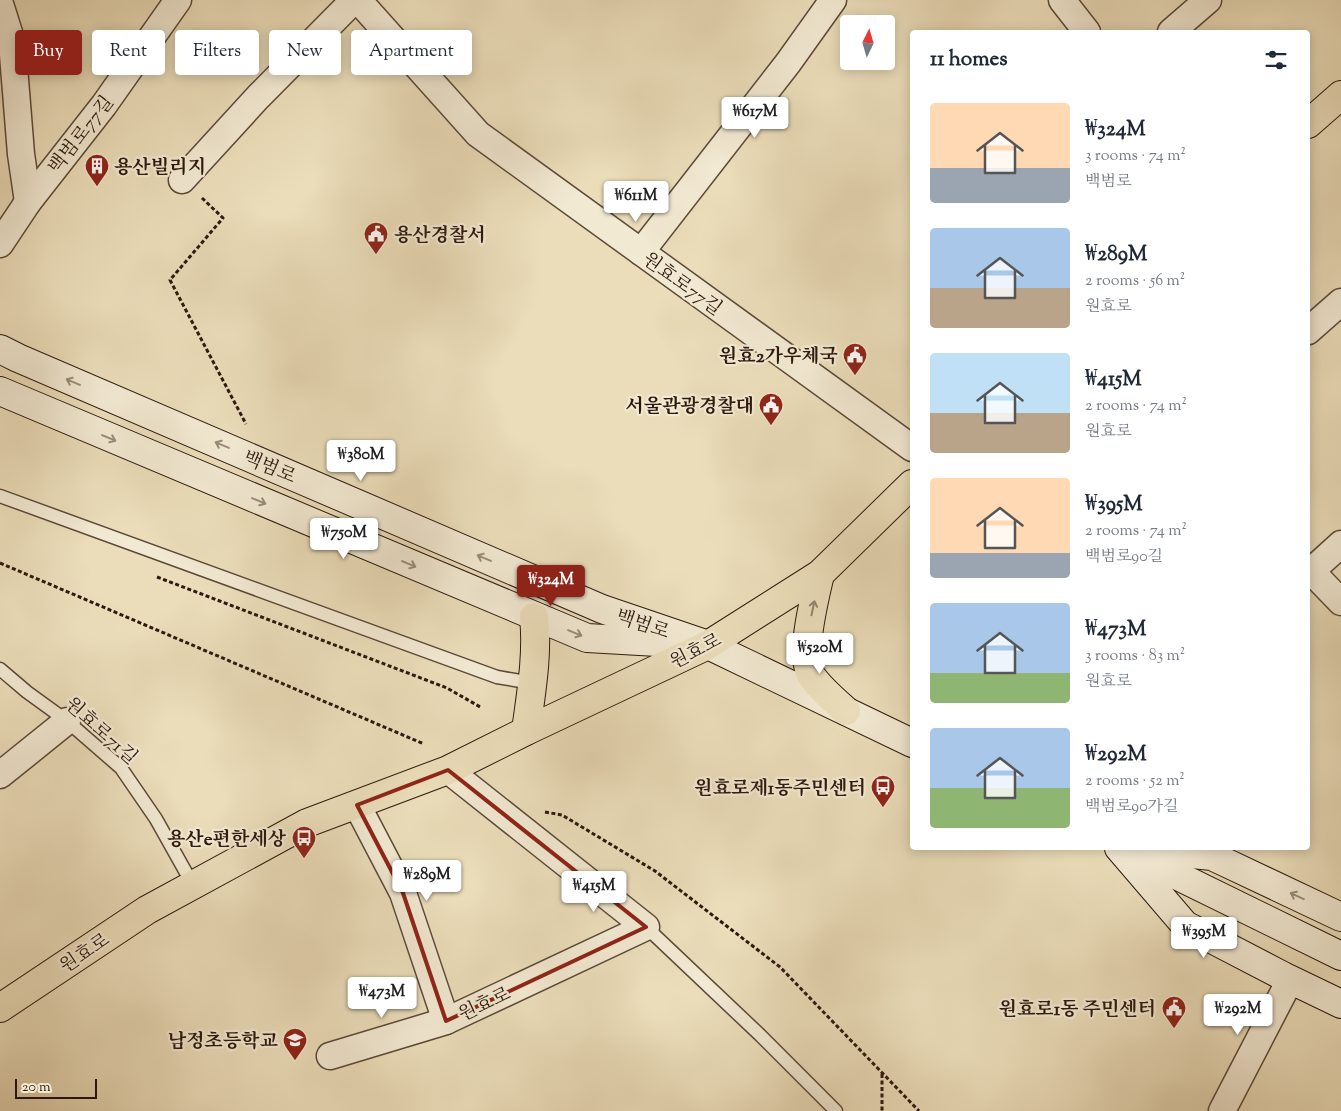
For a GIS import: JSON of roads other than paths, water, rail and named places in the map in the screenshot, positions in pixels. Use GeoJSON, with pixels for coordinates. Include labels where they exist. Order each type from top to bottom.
{"type":"FeatureCollection","features":[{"type":"Feature","properties":{"kind":"main road"},"geometry":{"type":"LineString","coordinates":[[1310,122],[1341,95]]}},
{"type":"Feature","properties":{"kind":"main road","name":"백범로"},"geometry":{"type":"LineString","coordinates":[[0,349],[602,608],[708,645],[910,742]]}},
{"type":"Feature","properties":{"kind":"main road","name":"백범로"},"geometry":{"type":"LineString","coordinates":[[0,392],[587,638],[708,645]]}},
{"type":"Feature","properties":{"kind":"main road","name":"원효로"},"geometry":{"type":"LineString","coordinates":[[0,1008],[147,910],[308,823],[448,770],[708,645],[820,574],[910,486]]}},
{"type":"Feature","properties":{"kind":"main road"},"geometry":{"type":"LineString","coordinates":[[506,605],[529,603],[534,593],[521,573]]}},
{"type":"Feature","properties":{"kind":"main road"},"geometry":{"type":"LineString","coordinates":[[820,574],[809,625],[807,661],[811,677],[846,711]]}},
{"type":"Feature","properties":{"kind":"main road"},"geometry":{"type":"LineString","coordinates":[[526,731],[536,641],[534,617]]}},
{"type":"Feature","properties":{"kind":"main road"},"geometry":{"type":"LineString","coordinates":[[1121,850],[1185,925],[1290,980],[1341,1004]]}},
{"type":"Feature","properties":{"kind":"main road"},"geometry":{"type":"LineString","coordinates":[[1123,850],[1341,956]]}},
{"type":"Feature","properties":{"kind":"main road"},"geometry":{"type":"LineString","coordinates":[[1124,850],[1341,943]]}},
{"type":"Feature","properties":{"kind":"main road"},"geometry":{"type":"LineString","coordinates":[[1146,850],[1212,856],[1341,917]]}},
{"type":"Feature","properties":{"kind":"street","name":"백범로77길"},"geometry":{"type":"LineString","coordinates":[[0,244],[28,202],[104,105],[178,0]]}},
{"type":"Feature","properties":{"kind":"street"},"geometry":{"type":"LineString","coordinates":[[182,180],[258,97],[354,0]]}},
{"type":"Feature","properties":{"kind":"street","name":"원효로77길"},"geometry":{"type":"LineString","coordinates":[[358,0],[478,134],[910,447]]}},
{"type":"Feature","properties":{"kind":"street"},"geometry":{"type":"LineString","coordinates":[[641,252],[788,63],[833,0]]}},
{"type":"Feature","properties":{"kind":"street"},"geometry":{"type":"LineString","coordinates":[[1173,30],[1208,0]]}},
{"type":"Feature","properties":{"kind":"street"},"geometry":{"type":"LineString","coordinates":[[1065,1],[1086,30]]}},
{"type":"Feature","properties":{"kind":"street"},"geometry":{"type":"LineString","coordinates":[[0,4],[12,42],[21,154],[28,202]]}},
{"type":"Feature","properties":{"kind":"street"},"geometry":{"type":"LineString","coordinates":[[1310,329],[1341,302]]}},
{"type":"Feature","properties":{"kind":"street"},"geometry":{"type":"LineString","coordinates":[[1310,569],[1341,544]]}},
{"type":"Feature","properties":{"kind":"street"},"geometry":{"type":"LineString","coordinates":[[1310,573],[1341,602]]}},
{"type":"Feature","properties":{"kind":"street"},"geometry":{"type":"LineString","coordinates":[[0,775],[67,721]]}},
{"type":"Feature","properties":{"kind":"street"},"geometry":{"type":"LineString","coordinates":[[448,770],[646,927]]}},
{"type":"Feature","properties":{"kind":"street","name":"원효로"},"geometry":{"type":"LineString","coordinates":[[357,805],[403,893],[446,1020]]}},
{"type":"Feature","properties":{"kind":"street","name":"원효로"},"geometry":{"type":"LineString","coordinates":[[330,1056],[446,1020],[646,927]]}},
{"type":"Feature","properties":{"kind":"street"},"geometry":{"type":"LineString","coordinates":[[1222,1111],[1290,980]]}},
{"type":"Feature","properties":{"kind":"lane"},"geometry":{"type":"LineString","coordinates":[[0,496],[497,677],[532,683]]}},
{"type":"Feature","properties":{"kind":"lane","name":"원효로71길"},"geometry":{"type":"LineString","coordinates":[[0,669],[27,692],[67,721],[121,768],[156,819],[193,886]]}},
{"type":"Feature","properties":{"kind":"lane"},"geometry":{"type":"LineString","coordinates":[[646,927],[760,1035],[836,1111]]}},
{"type":"Feature","properties":{"kind":"place","name":"용산빌리지"},"geometry":{"type":"Point","coordinates":[97,187]}},
{"type":"Feature","properties":{"kind":"place","name":"용산경찰서"},"geometry":{"type":"Point","coordinates":[376,255]}},
{"type":"Feature","properties":{"kind":"place","name":"원효2가우체국"},"geometry":{"type":"Point","coordinates":[855,376]}},
{"type":"Feature","properties":{"kind":"place","name":"서울관광경찰대"},"geometry":{"type":"Point","coordinates":[771,426]}},
{"type":"Feature","properties":{"kind":"place","name":"원효로제1동주민센터"},"geometry":{"type":"Point","coordinates":[883,808]}},
{"type":"Feature","properties":{"kind":"place","name":"용산e편한세상"},"geometry":{"type":"Point","coordinates":[304,859]}},
{"type":"Feature","properties":{"kind":"place","name":"원효로1동 주민센터"},"geometry":{"type":"Point","coordinates":[1174,1029]}},
{"type":"Feature","properties":{"kind":"place","name":"남정초등학교"},"geometry":{"type":"Point","coordinates":[295,1061]}}]}
